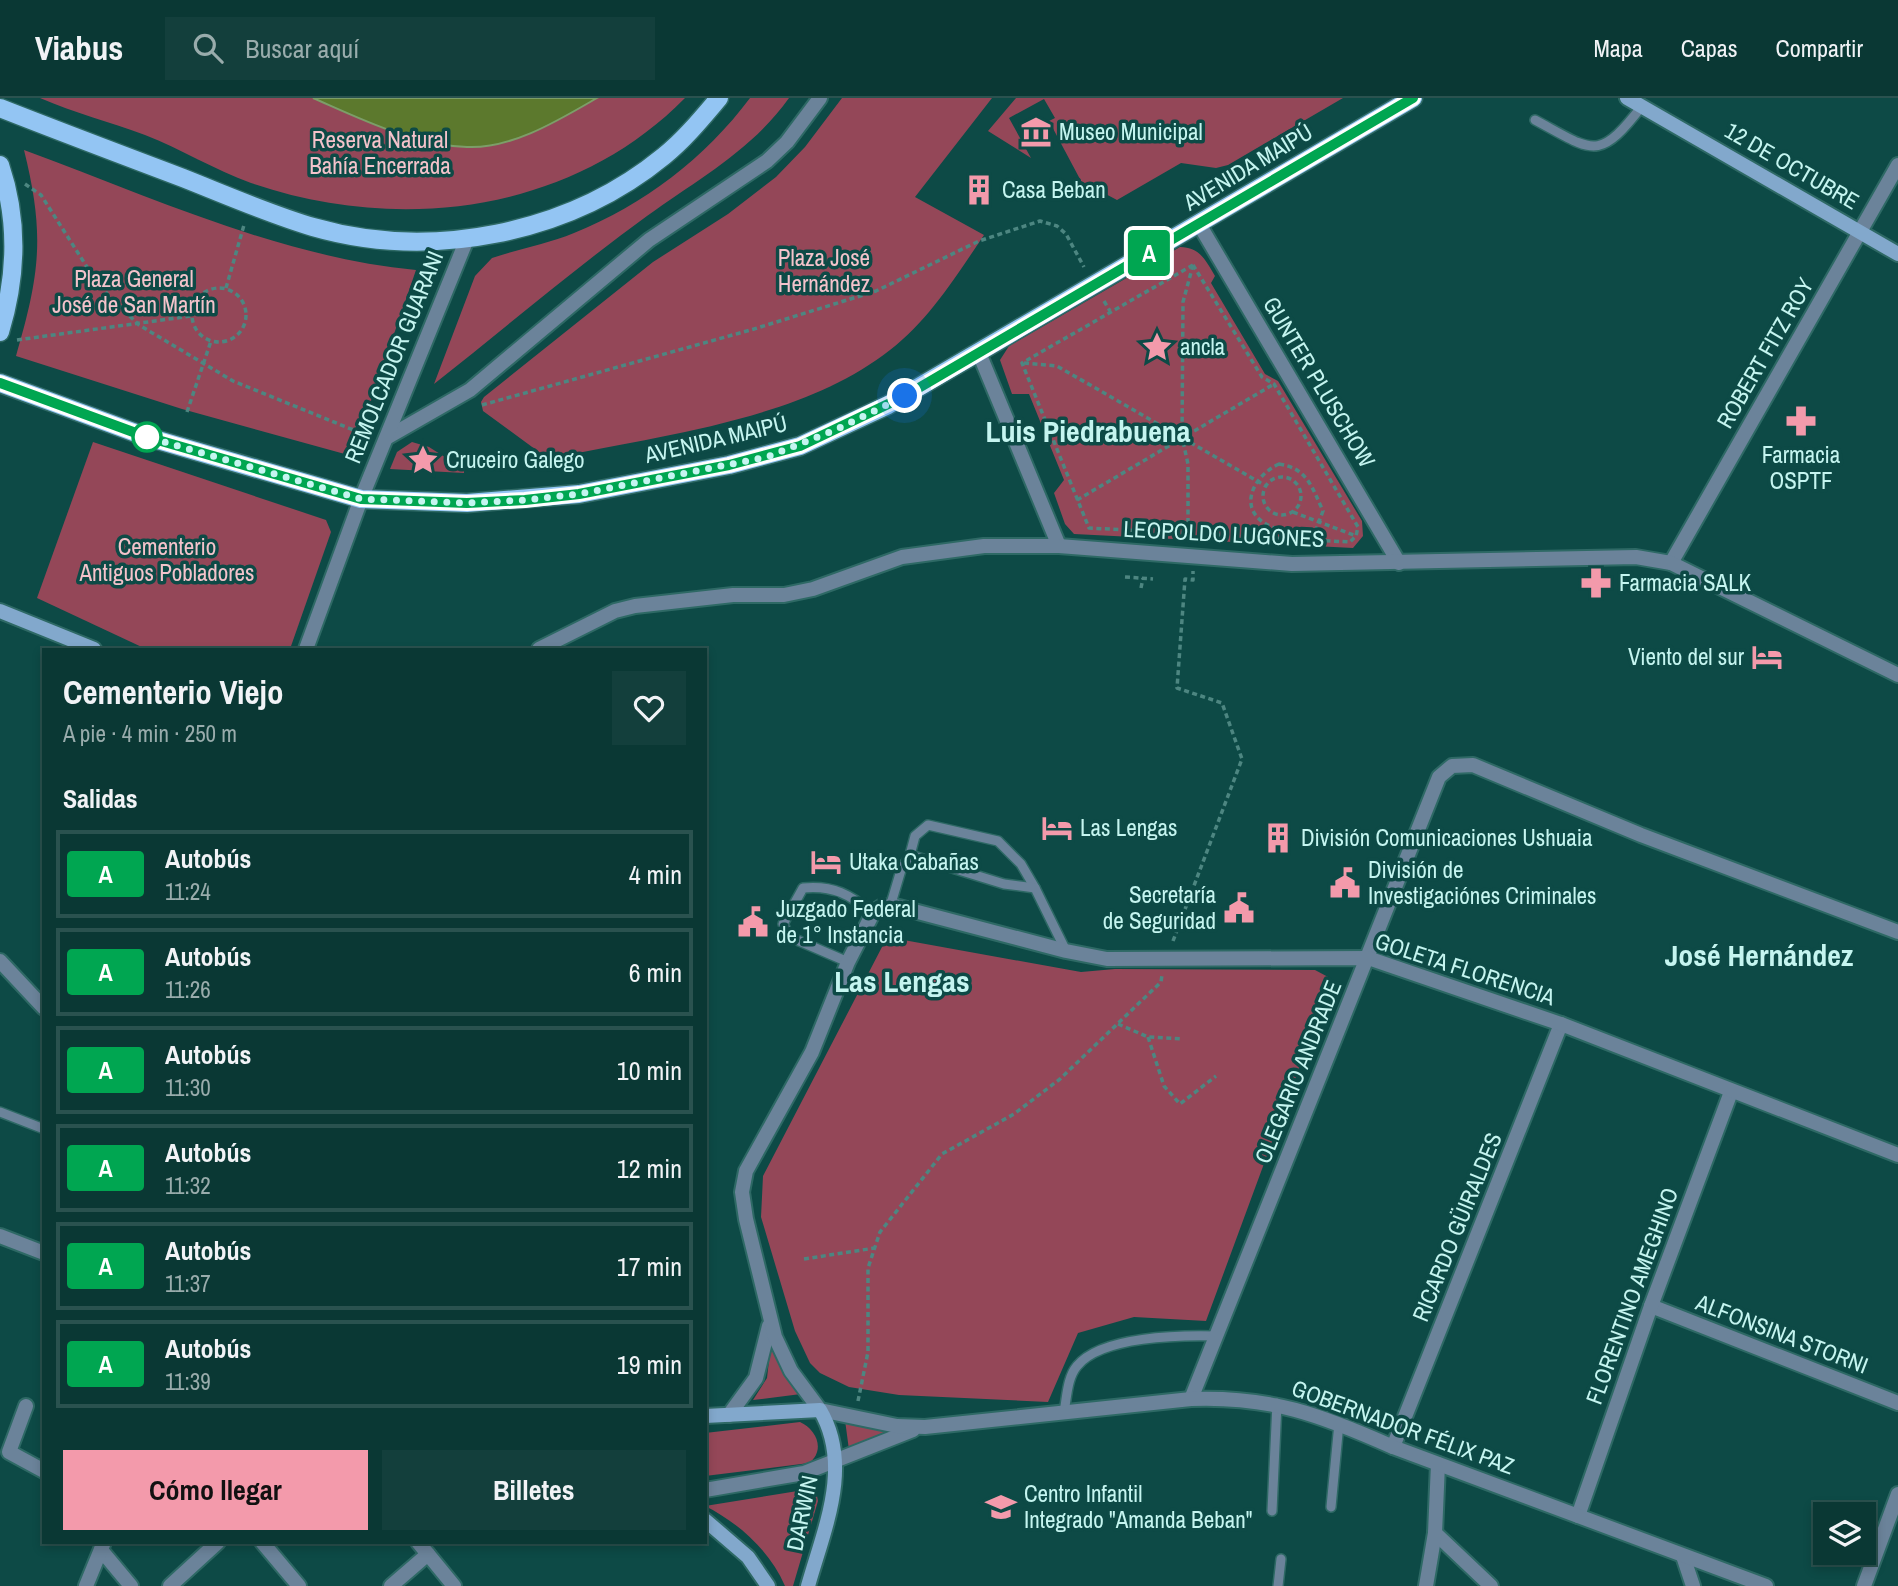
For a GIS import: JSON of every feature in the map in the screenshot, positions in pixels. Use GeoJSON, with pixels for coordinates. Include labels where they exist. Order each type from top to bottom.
{"type":"FeatureCollection","features":[{"type":"Feature","properties":{"kind":"main road"},"geometry":{"type":"LineString","coordinates":[[0,108],[314,227],[409,241],[467,239],[545,221],[591,202],[664,156],[719,98]]}},
{"type":"Feature","properties":{"kind":"main road","name":"AVENIDA MAIPÚ"},"geometry":{"type":"LineString","coordinates":[[0,383],[144,436],[361,499],[467,503],[579,494],[767,457],[846,425],[979,353],[1413,98]]}},
{"type":"Feature","properties":{"kind":"main road","name":"12 DE OCTUBRE"},"geometry":{"type":"LineString","coordinates":[[1627,98],[1898,254]]}},
{"type":"Feature","properties":{"kind":"main road"},"geometry":{"type":"LineString","coordinates":[[0,165],[14,222],[15,255],[0,332]]}},
{"type":"Feature","properties":{"kind":"main road"},"geometry":{"type":"LineString","coordinates":[[0,219],[7,186]]}},
{"type":"Feature","properties":{"kind":"main road"},"geometry":{"type":"LineString","coordinates":[[0,611],[92,648]]}},
{"type":"Feature","properties":{"kind":"main road","name":"GOBERNADOR FÉLIX PAZ"},"geometry":{"type":"LineString","coordinates":[[707,1417],[820,1409]]}},
{"type":"Feature","properties":{"kind":"main road","name":"DARWIN"},"geometry":{"type":"LineString","coordinates":[[808,1586],[835,1487],[835,1463],[829,1425],[820,1409]]}},
{"type":"Feature","properties":{"kind":"main road","name":"DARWIN"},"geometry":{"type":"LineString","coordinates":[[707,1522],[748,1557],[768,1586]]}},
{"type":"Feature","properties":{"kind":"street"},"geometry":{"type":"LineString","coordinates":[[388,437],[470,390],[649,240],[767,162],[787,142],[820,98]]}},
{"type":"Feature","properties":{"kind":"street","name":"ROBERT FITZ ROY"},"geometry":{"type":"LineString","coordinates":[[1671,563],[1898,165]]}},
{"type":"Feature","properties":{"kind":"street","name":"GUNTER PLUSCHOW"},"geometry":{"type":"LineString","coordinates":[[1199,225],[1399,563]]}},
{"type":"Feature","properties":{"kind":"street","name":"REMOLCADOR GUARANI"},"geometry":{"type":"LineString","coordinates":[[306,648],[361,499],[467,239]]}},
{"type":"Feature","properties":{"kind":"street"},"geometry":{"type":"LineString","coordinates":[[979,353],[1059,546]]}},
{"type":"Feature","properties":{"kind":"street","name":"LEOPOLDO LUGONES"},"geometry":{"type":"LineString","coordinates":[[541,648],[615,611],[635,606],[733,595],[784,595],[813,589],[902,557],[984,545],[1059,546],[1292,564],[1636,557],[1671,563],[1898,675]]}},
{"type":"Feature","properties":{"kind":"street","name":"OLEGARIO ANDRADE"},"geometry":{"type":"LineString","coordinates":[[1191,1399],[1438,777],[1452,766],[1472,765],[1641,835],[1898,932]]}},
{"type":"Feature","properties":{"kind":"street"},"geometry":{"type":"LineString","coordinates":[[820,1409],[791,1371],[770,1321],[742,1192],[746,1171],[812,1052],[848,962],[873,914],[881,907],[890,907]]}},
{"type":"Feature","properties":{"kind":"street","name":"GOLETA FLORENCIA"},"geometry":{"type":"LineString","coordinates":[[890,907],[1107,959],[1368,958],[1562,1024],[1898,1155]]}},
{"type":"Feature","properties":{"kind":"street"},"geometry":{"type":"LineString","coordinates":[[0,961],[42,1006]]}},
{"type":"Feature","properties":{"kind":"street","name":"RICARDO GÜIRALDES"},"geometry":{"type":"LineString","coordinates":[[1394,1447],[1562,1024]]}},
{"type":"Feature","properties":{"kind":"street","name":"FLORENTINO AMEGHINO"},"geometry":{"type":"LineString","coordinates":[[1578,1516],[1651,1306],[1731,1091]]}},
{"type":"Feature","properties":{"kind":"street"},"geometry":{"type":"LineString","coordinates":[[0,1236],[42,1252]]}},
{"type":"Feature","properties":{"kind":"street","name":"ALFONSINA STORNI"},"geometry":{"type":"LineString","coordinates":[[1651,1306],[1898,1403]]}},
{"type":"Feature","properties":{"kind":"street"},"geometry":{"type":"LineString","coordinates":[[729,1415],[756,1377],[767,1344],[770,1321]]}},
{"type":"Feature","properties":{"kind":"street","name":"GOBERNADOR FÉLIX PAZ"},"geometry":{"type":"LineString","coordinates":[[820,1409],[897,1426],[925,1427],[1191,1399],[1233,1398],[1277,1403],[1339,1423],[1438,1464],[1766,1586]]}},
{"type":"Feature","properties":{"kind":"street"},"geometry":{"type":"LineString","coordinates":[[26,1406],[9,1452],[42,1470]]}},
{"type":"Feature","properties":{"kind":"street","name":"GOBERNADOR FÉLIX PAZ"},"geometry":{"type":"LineString","coordinates":[[707,1490],[779,1479],[835,1463],[885,1440],[925,1427]]}},
{"type":"Feature","properties":{"kind":"street"},"geometry":{"type":"LineString","coordinates":[[1426,1586],[1435,1533],[1438,1464]]}},
{"type":"Feature","properties":{"kind":"street"},"geometry":{"type":"LineString","coordinates":[[1864,1586],[1898,1494]]}},
{"type":"Feature","properties":{"kind":"street"},"geometry":{"type":"LineString","coordinates":[[1435,1533],[1491,1586]]}},
{"type":"Feature","properties":{"kind":"street"},"geometry":{"type":"LineString","coordinates":[[170,1586],[216,1544]]}},
{"type":"Feature","properties":{"kind":"street"},"geometry":{"type":"LineString","coordinates":[[264,1544],[299,1586]]}},
{"type":"Feature","properties":{"kind":"street"},"geometry":{"type":"LineString","coordinates":[[420,1544],[454,1586]]}},
{"type":"Feature","properties":{"kind":"street"},"geometry":{"type":"LineString","coordinates":[[86,1586],[102,1546]]}},
{"type":"Feature","properties":{"kind":"street"},"geometry":{"type":"LineString","coordinates":[[102,1546],[131,1586]]}},
{"type":"Feature","properties":{"kind":"street"},"geometry":{"type":"LineString","coordinates":[[390,1586],[428,1554]]}},
{"type":"Feature","properties":{"kind":"street"},"geometry":{"type":"LineString","coordinates":[[1683,1556],[1693,1586]]}},
{"type":"Feature","properties":{"kind":"lane"},"geometry":{"type":"LineString","coordinates":[[1535,120],[1585,146],[1601,147],[1619,135],[1642,106]]}},
{"type":"Feature","properties":{"kind":"lane"},"geometry":{"type":"LineString","coordinates":[[890,907],[915,836],[928,825],[998,841],[1021,864],[1066,951]]}},
{"type":"Feature","properties":{"kind":"lane"},"geometry":{"type":"LineString","coordinates":[[910,855],[1004,884],[1035,888]]}},
{"type":"Feature","properties":{"kind":"lane"},"geometry":{"type":"LineString","coordinates":[[848,962],[790,937],[783,924],[791,906],[803,888],[825,886],[847,893],[873,914]]}},
{"type":"Feature","properties":{"kind":"lane"},"geometry":{"type":"LineString","coordinates":[[0,1112],[42,1128]]}},
{"type":"Feature","properties":{"kind":"lane"},"geometry":{"type":"LineString","coordinates":[[1064,1412],[1071,1374],[1091,1354],[1170,1334],[1217,1336]]}},
{"type":"Feature","properties":{"kind":"lane"},"geometry":{"type":"LineString","coordinates":[[1272,1511],[1277,1403]]}},
{"type":"Feature","properties":{"kind":"lane"},"geometry":{"type":"LineString","coordinates":[[1331,1507],[1339,1423]]}},
{"type":"Feature","properties":{"kind":"lane"},"geometry":{"type":"LineString","coordinates":[[1278,1586],[1281,1559]]}},
{"type":"Feature","properties":{"kind":"path"},"geometry":{"type":"LineString","coordinates":[[226,288],[244,225]]}},
{"type":"Feature","properties":{"kind":"path"},"geometry":{"type":"LineString","coordinates":[[1022,363],[1192,265]]}},
{"type":"Feature","properties":{"kind":"path"},"geometry":{"type":"LineString","coordinates":[[1192,265],[1262,377],[1275,384],[1358,527],[1356,537]]}},
{"type":"Feature","properties":{"kind":"path"},"geometry":{"type":"LineString","coordinates":[[853,1415],[865,1373],[868,1268],[880,1232],[942,1154],[1014,1114],[1060,1079],[1161,982],[1167,957],[1242,758],[1222,703],[1177,688],[1185,579],[1193,580],[1194,556],[1185,534],[1188,464],[1182,438],[1183,302],[1192,265]]}},
{"type":"Feature","properties":{"kind":"path"},"geometry":{"type":"LineString","coordinates":[[226,288],[234,292],[244,305],[245,322],[236,336],[220,342],[211,341],[197,332],[191,316],[201,294],[209,289],[226,288]]}},
{"type":"Feature","properties":{"kind":"path"},"geometry":{"type":"LineString","coordinates":[[17,340],[191,316]]}},
{"type":"Feature","properties":{"kind":"path"},"geometry":{"type":"LineString","coordinates":[[187,412],[211,341]]}},
{"type":"Feature","properties":{"kind":"path"},"geometry":{"type":"LineString","coordinates":[[1022,363],[1057,366],[1266,486]]}},
{"type":"Feature","properties":{"kind":"path"},"geometry":{"type":"LineString","coordinates":[[1022,363],[1088,528],[1342,544],[1356,537]]}},
{"type":"Feature","properties":{"kind":"path"},"geometry":{"type":"LineString","coordinates":[[1077,500],[1275,384]]}},
{"type":"Feature","properties":{"kind":"path"},"geometry":{"type":"LineString","coordinates":[[1279,464],[1293,466],[1308,476],[1323,510],[1316,530],[1278,528],[1260,520],[1252,506],[1256,480],[1266,470],[1279,464]]}},
{"type":"Feature","properties":{"kind":"path"},"geometry":{"type":"LineString","coordinates":[[1293,512],[1300,502],[1297,485],[1281,477],[1266,486],[1263,499],[1269,510],[1281,515],[1293,512],[1356,537]]}},
{"type":"Feature","properties":{"kind":"path"},"geometry":{"type":"LineString","coordinates":[[1300,541],[1301,530]]}},
{"type":"Feature","properties":{"kind":"path"},"geometry":{"type":"LineString","coordinates":[[1125,578],[1153,579]]}},
{"type":"Feature","properties":{"kind":"path"},"geometry":{"type":"LineString","coordinates":[[1142,588],[1143,578]]}},
{"type":"Feature","properties":{"kind":"path"},"geometry":{"type":"LineString","coordinates":[[1118,1024],[1148,1037],[1182,1039]]}},
{"type":"Feature","properties":{"kind":"path"},"geometry":{"type":"LineString","coordinates":[[1148,1037],[1164,1086],[1180,1104],[1216,1076]]}},
{"type":"Feature","properties":{"kind":"path"},"geometry":{"type":"LineString","coordinates":[[804,1259],[875,1248]]}},
{"type":"Feature","properties":{"kind":"green space","name":"Reserva Natural Bahía Encerrada"},"geometry":{"type":"Polygon","coordinates":[[[40,98],[685,98],[640,137],[590,167],[537,189],[481,203],[424,209],[365,207],[308,199],[251,183],[145,135],[40,98]]]}},
{"type":"Feature","properties":{"kind":"green space"},"geometry":{"type":"Polygon","coordinates":[[[750,98],[789,98],[741,148],[593,257],[434,384],[475,276],[492,258],[574,233],[625,209],[693,160],[750,98]]]}},
{"type":"Feature","properties":{"kind":"green space","name":"Plaza José Hernández"},"geometry":{"type":"Polygon","coordinates":[[[842,98],[992,98],[915,197],[984,235],[942,296],[904,338],[854,374],[773,409],[729,422],[553,458],[543,455],[483,411],[481,402],[484,397],[653,262],[728,214],[776,177],[805,147],[842,98]]]}},
{"type":"Feature","properties":{"kind":"green space"},"geometry":{"type":"Polygon","coordinates":[[[1016,98],[1343,98],[1228,165],[1216,168],[1181,163],[1117,200],[1081,181],[1049,121],[1055,118],[1044,99],[1009,118],[1031,158],[988,131],[1016,98]]]}},
{"type":"Feature","properties":{"kind":"green space","name":"Plaza General José de San Martín"},"geometry":{"type":"Polygon","coordinates":[[[24,150],[266,239],[365,263],[416,270],[352,456],[182,409],[16,356],[35,277],[37,254],[35,206],[24,150]]]}},
{"type":"Feature","properties":{"kind":"green space"},"geometry":{"type":"Polygon","coordinates":[[[1180,247],[1193,249],[1209,265],[1215,276],[1211,283],[1265,374],[1278,381],[1362,521],[1363,536],[1353,548],[1074,534],[1065,524],[1054,493],[1064,480],[1029,394],[1012,394],[1000,360],[1009,346],[1180,247]]]}},
{"type":"Feature","properties":{"kind":"green space","name":"Cementerio Antiguos Pobladores"},"geometry":{"type":"Polygon","coordinates":[[[93,442],[326,520],[331,532],[290,648],[144,648],[37,598],[93,442]]]}},
{"type":"Feature","properties":{"kind":"green space"},"geometry":{"type":"Polygon","coordinates":[[[412,442],[429,447],[464,469],[464,473],[390,469],[397,452],[412,442]]]}},
{"type":"Feature","properties":{"kind":"green space"},"geometry":{"type":"Polygon","coordinates":[[[898,939],[1081,972],[1115,969],[1315,970],[1330,978],[1328,990],[1206,1321],[1134,1317],[1078,1333],[1048,1402],[899,1395],[849,1387],[820,1373],[810,1363],[795,1331],[761,1217],[763,1176],[882,947],[889,940],[898,939]]]}},
{"type":"Feature","properties":{"kind":"green space"},"geometry":{"type":"Polygon","coordinates":[[[771,1343],[801,1394],[753,1400],[767,1378],[771,1343]]]}},
{"type":"Feature","properties":{"kind":"green space"},"geometry":{"type":"Polygon","coordinates":[[[845,1420],[865,1427],[892,1431],[849,1450],[845,1420]]]}},
{"type":"Feature","properties":{"kind":"green space"},"geometry":{"type":"Polygon","coordinates":[[[800,1422],[811,1430],[818,1446],[809,1463],[707,1476],[707,1433],[800,1422]]]}},
{"type":"Feature","properties":{"kind":"green space"},"geometry":{"type":"Polygon","coordinates":[[[810,1489],[816,1491],[818,1501],[793,1586],[785,1586],[771,1561],[752,1539],[707,1506],[810,1489]]]}},
{"type":"Feature","properties":{"kind":"shaded area"},"geometry":{"type":"Polygon","coordinates":[[[313,98],[597,98],[535,132],[501,143],[467,147],[407,136],[313,98]]]}},
{"type":"Feature","properties":{"kind":"bus line","name":"A"},"geometry":{"type":"LineString","coordinates":[[0,383],[144,436],[361,499],[467,503],[525,500],[579,494],[729,465],[800,446],[905,396],[1413,98]]}},
{"type":"Feature","properties":{"kind":"place","name":"Museo Municipal"},"geometry":{"type":"Point","coordinates":[1036,132]}},
{"type":"Feature","properties":{"kind":"place","name":"Casa Beban"},"geometry":{"type":"Point","coordinates":[979,190]}},
{"type":"Feature","properties":{"kind":"place","name":"ancla"},"geometry":{"type":"Point","coordinates":[1157,347]}},
{"type":"Feature","properties":{"kind":"place","name":"Farmacia OSPTF"},"geometry":{"type":"Point","coordinates":[1801,421]}},
{"type":"Feature","properties":{"kind":"place","name":"Cruceiro Galego"},"geometry":{"type":"Point","coordinates":[423,460]}},
{"type":"Feature","properties":{"kind":"place","name":"Farmacia SALK"},"geometry":{"type":"Point","coordinates":[1596,583]}},
{"type":"Feature","properties":{"kind":"place","name":"Viento del sur"},"geometry":{"type":"Point","coordinates":[1767,657]}},
{"type":"Feature","properties":{"kind":"place","name":"Las Lengas"},"geometry":{"type":"Point","coordinates":[1057,828]}},
{"type":"Feature","properties":{"kind":"place","name":"División Comunicaciones Ushuaia"},"geometry":{"type":"Point","coordinates":[1278,838]}},
{"type":"Feature","properties":{"kind":"place","name":"Utaka Cabañas"},"geometry":{"type":"Point","coordinates":[826,862]}},
{"type":"Feature","properties":{"kind":"place","name":"División de Investigaciónes Criminales"},"geometry":{"type":"Point","coordinates":[1345,883]}},
{"type":"Feature","properties":{"kind":"place","name":"Secretaría de Seguridad"},"geometry":{"type":"Point","coordinates":[1239,908]}},
{"type":"Feature","properties":{"kind":"place","name":"Juzgado Federal de 1° Instancia"},"geometry":{"type":"Point","coordinates":[753,922]}},
{"type":"Feature","properties":{"kind":"place","name":"Centro Infantil Integrado \"Amanda Beban\""},"geometry":{"type":"Point","coordinates":[1001,1507]}},
{"type":"Feature","properties":{"kind":"district","name":"Luis Piedrabuena"},"geometry":{"type":"Point","coordinates":[1088,432]}},
{"type":"Feature","properties":{"kind":"district","name":"José Hernández"},"geometry":{"type":"Point","coordinates":[1759,956]}},
{"type":"Feature","properties":{"kind":"district","name":"Las Lengas"},"geometry":{"type":"Point","coordinates":[902,982]}},
{"type":"Feature","properties":{"kind":"route"},"geometry":{"type":"LineString","coordinates":[[147,437],[144,436],[361,499],[467,503],[525,500],[579,494],[767,457],[800,446],[905,396]]}}]}
